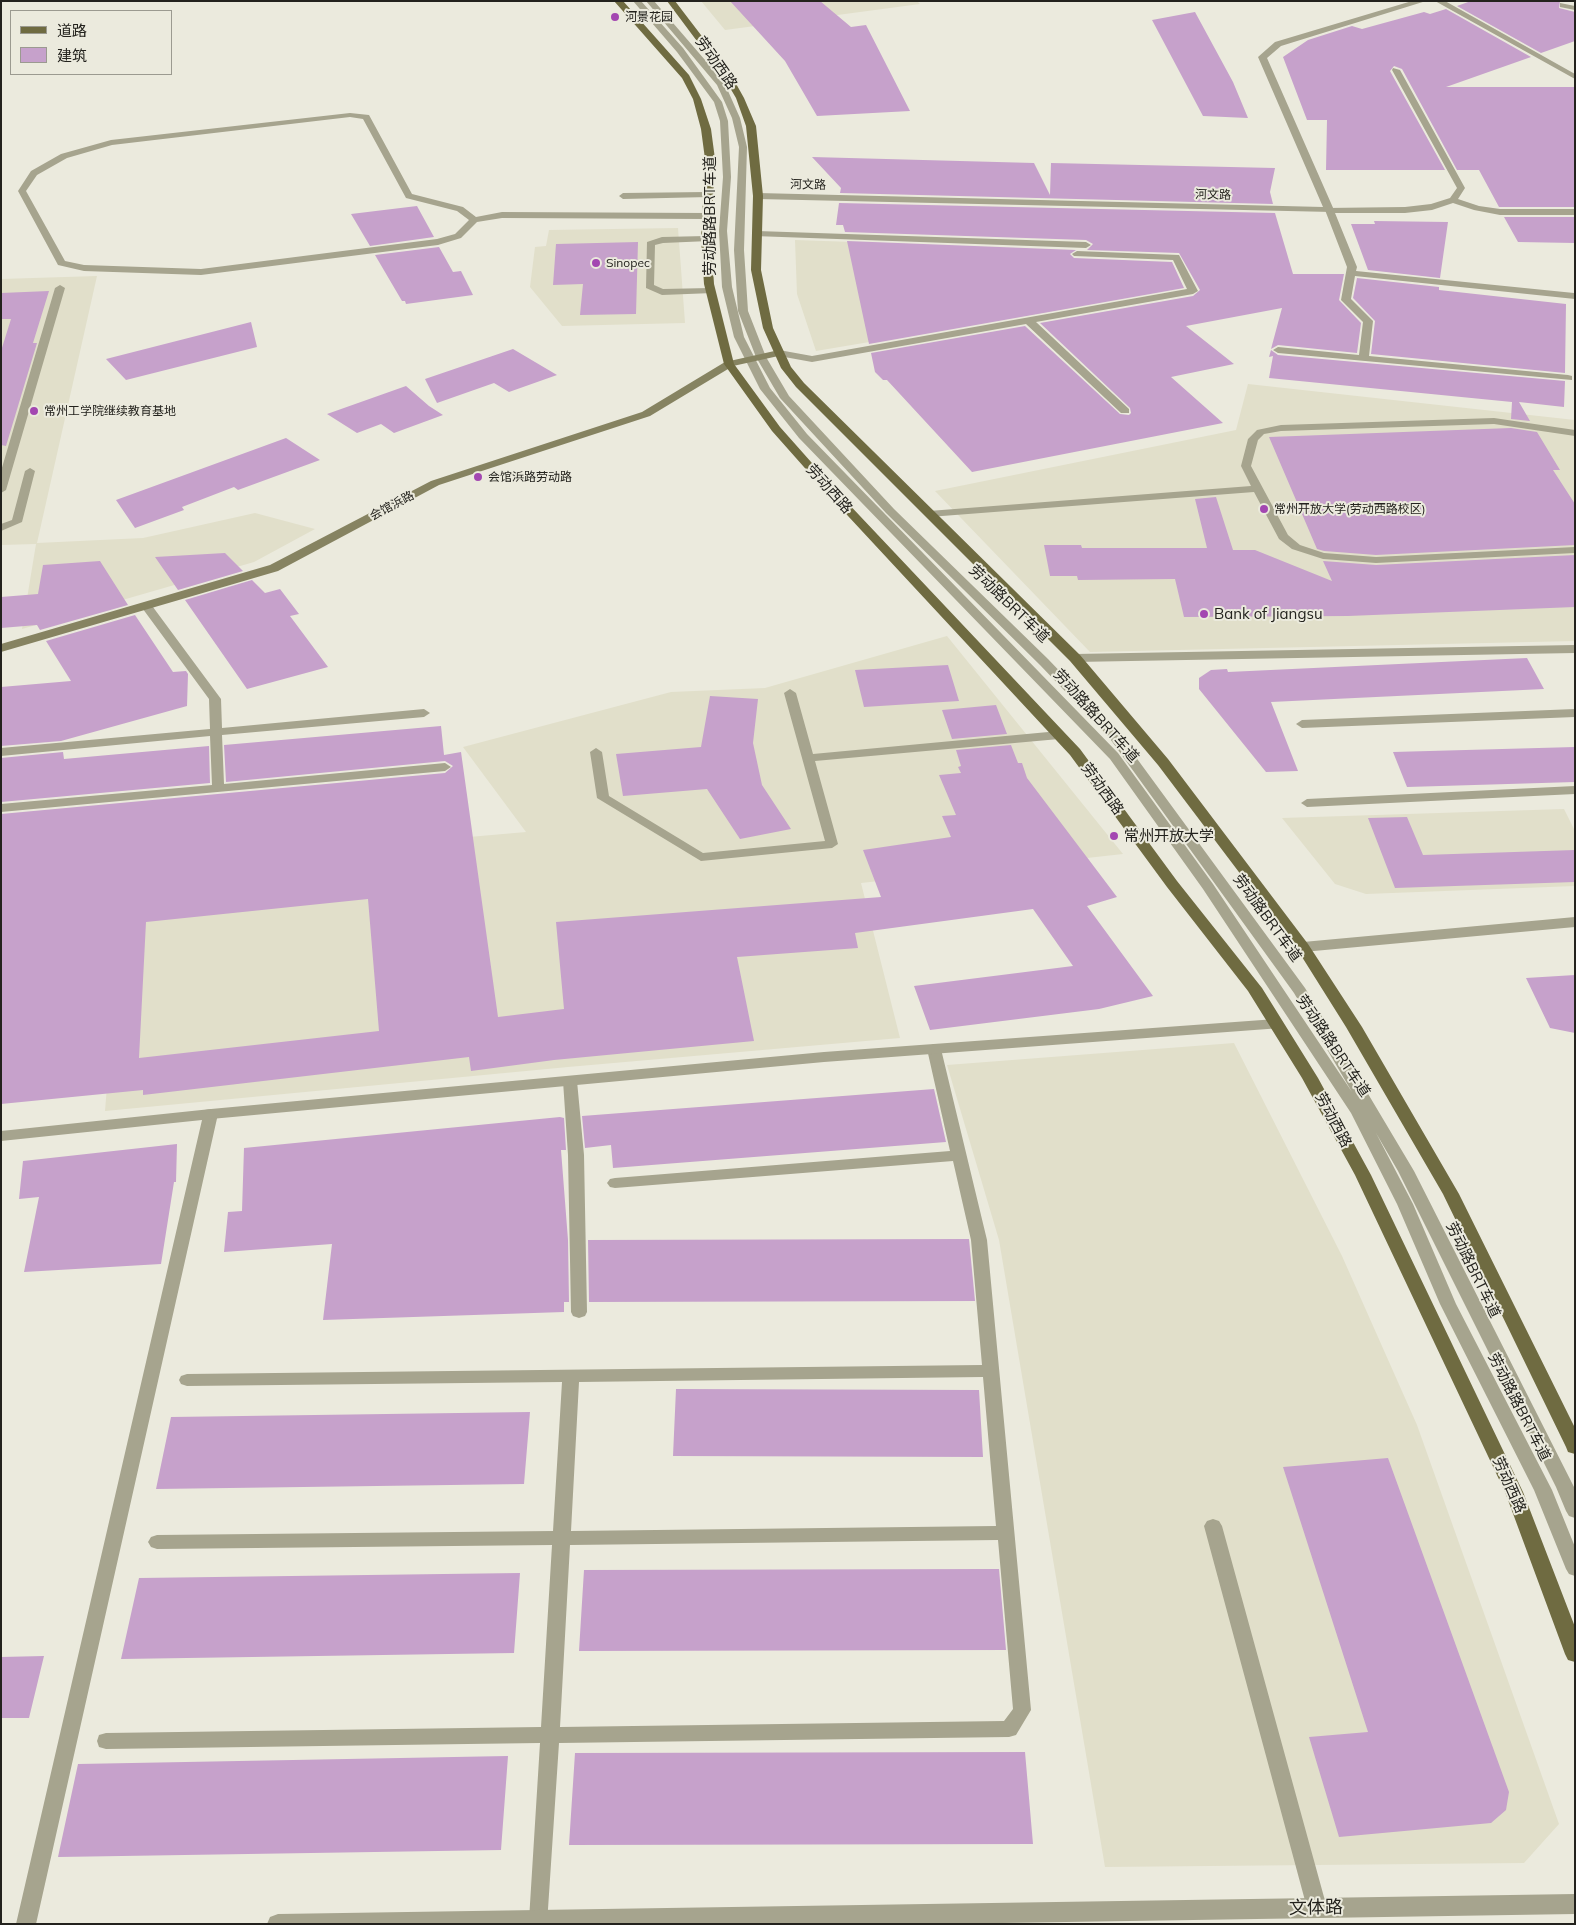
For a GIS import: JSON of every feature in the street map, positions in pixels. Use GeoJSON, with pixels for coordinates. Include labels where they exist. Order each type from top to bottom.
{"type":"FeatureCollection","features":[{"type":"Feature","properties":{"kind":"main road","name":"劳动西路"},"geometry":{"type":"LineString","coordinates":[[618,1],[686,77],[697,99],[706,129],[710,160],[706,195],[706,239],[710,291],[729,364],[776,429],[833,493],[1075,752],[1172,884],[1254,988],[1310,1078],[1363,1175],[1510,1483],[1575,1654]]}},
{"type":"Feature","properties":{"kind":"main road","name":"劳动西路"},"geometry":{"type":"LineString","coordinates":[[671,1],[727,75],[740,98],[751,126],[758,196],[756,270],[768,328],[786,368],[800,385],[1075,658],[1163,762],[1303,947],[1354,1027],[1451,1194],[1575,1447]]}},
{"type":"Feature","properties":{"kind":"street"},"geometry":{"type":"LineString","coordinates":[[1328,210],[1262,57],[1278,44],[1422,1]]}},
{"type":"Feature","properties":{"kind":"street","name":"河文路"},"geometry":{"type":"LineString","coordinates":[[758,196],[1328,210]]}},
{"type":"Feature","properties":{"kind":"street","name":"会馆浜路"},"geometry":{"type":"LineString","coordinates":[[1,648],[274,568],[435,484],[646,414],[729,364],[779,353]]}},
{"type":"Feature","properties":{"kind":"street"},"geometry":{"type":"LineString","coordinates":[[1303,947],[1575,922]]}},
{"type":"Feature","properties":{"kind":"street"},"geometry":{"type":"LineString","coordinates":[[211,1114],[934,1049],[1276,1024]]}},
{"type":"Feature","properties":{"kind":"street","name":"文体路"},"geometry":{"type":"LineString","coordinates":[[278,1924],[539,1920],[1116,1917],[1317,1908],[1575,1904]]}},
{"type":"Feature","properties":{"kind":"lane","name":"劳动路路BRT车道"},"geometry":{"type":"LineString","coordinates":[[637,1],[685,56],[718,102],[724,122],[727,177],[724,231],[727,287],[739,338],[755,358],[765,389],[803,436],[1114,756],[1208,887],[1358,1112],[1405,1204],[1448,1304],[1543,1490],[1575,1569]]}},
{"type":"Feature","properties":{"kind":"lane","name":"劳动路BRT车道"},"geometry":{"type":"LineString","coordinates":[[650,1],[721,84],[736,118],[743,148],[739,250],[743,311],[755,358],[785,398],[890,511],[1044,662],[1112,733],[1300,991],[1406,1171],[1565,1487],[1575,1511]]}},
{"type":"Feature","properties":{"kind":"lane"},"geometry":{"type":"LineString","coordinates":[[1439,1],[1575,77]]}},
{"type":"Feature","properties":{"kind":"lane"},"geometry":{"type":"LineString","coordinates":[[1563,5],[1575,8]]}},
{"type":"Feature","properties":{"kind":"lane"},"geometry":{"type":"LineString","coordinates":[[1396,70],[1461,188],[1453,200]]}},
{"type":"Feature","properties":{"kind":"lane"},"geometry":{"type":"LineString","coordinates":[[474,220],[460,209],[409,196],[366,117],[350,115],[111,142],[64,156],[34,173],[22,191],[61,263],[84,268],[201,272],[438,242],[458,236],[474,220],[502,216],[706,216]]}},
{"type":"Feature","properties":{"kind":"lane"},"geometry":{"type":"LineString","coordinates":[[623,196],[706,195]]}},
{"type":"Feature","properties":{"kind":"lane"},"geometry":{"type":"LineString","coordinates":[[1364,358],[1368,321],[1346,300],[1352,267],[1328,210],[1405,210],[1432,207],[1453,200],[1477,208],[1500,212],[1575,212]]}},
{"type":"Feature","properties":{"kind":"lane"},"geometry":{"type":"LineString","coordinates":[[757,234],[1086,245]]}},
{"type":"Feature","properties":{"kind":"lane"},"geometry":{"type":"LineString","coordinates":[[706,239],[662,240],[650,244],[649,286],[662,292],[710,291]]}},
{"type":"Feature","properties":{"kind":"lane"},"geometry":{"type":"LineString","coordinates":[[779,353],[812,359],[1193,291],[1176,257],[1077,254]]}},
{"type":"Feature","properties":{"kind":"lane"},"geometry":{"type":"LineString","coordinates":[[1351,272],[1574,296]]}},
{"type":"Feature","properties":{"kind":"lane"},"geometry":{"type":"LineString","coordinates":[[1,490],[60,288]]}},
{"type":"Feature","properties":{"kind":"lane"},"geometry":{"type":"LineString","coordinates":[[1028,320],[1125,411]]}},
{"type":"Feature","properties":{"kind":"lane"},"geometry":{"type":"LineString","coordinates":[[1278,350],[1568,378]]}},
{"type":"Feature","properties":{"kind":"lane"},"geometry":{"type":"LineString","coordinates":[[1575,433],[1494,421],[1281,428],[1261,432],[1253,439],[1246,466],[1283,537],[1296,547],[1323,556],[1376,560],[1575,550]]}},
{"type":"Feature","properties":{"kind":"lane"},"geometry":{"type":"LineString","coordinates":[[1,528],[17,522],[30,471]]}},
{"type":"Feature","properties":{"kind":"lane"},"geometry":{"type":"LineString","coordinates":[[929,514],[1258,489]]}},
{"type":"Feature","properties":{"kind":"lane"},"geometry":{"type":"LineString","coordinates":[[146,605],[215,699],[218,788]]}},
{"type":"Feature","properties":{"kind":"lane"},"geometry":{"type":"LineString","coordinates":[[1075,658],[1575,649]]}},
{"type":"Feature","properties":{"kind":"lane"},"geometry":{"type":"LineString","coordinates":[[596,752],[604,798],[702,857],[832,844],[790,694]]}},
{"type":"Feature","properties":{"kind":"lane"},"geometry":{"type":"LineString","coordinates":[[1,752],[424,713]]}},
{"type":"Feature","properties":{"kind":"lane"},"geometry":{"type":"LineString","coordinates":[[1302,724],[1575,713]]}},
{"type":"Feature","properties":{"kind":"lane"},"geometry":{"type":"LineString","coordinates":[[808,758],[1059,735]]}},
{"type":"Feature","properties":{"kind":"lane"},"geometry":{"type":"LineString","coordinates":[[1,808],[445,767]]}},
{"type":"Feature","properties":{"kind":"lane"},"geometry":{"type":"LineString","coordinates":[[1307,803],[1575,790]]}},
{"type":"Feature","properties":{"kind":"lane"},"geometry":{"type":"LineString","coordinates":[[106,1741],[1009,1729],[1022,1710],[979,1240],[934,1049]]}},
{"type":"Feature","properties":{"kind":"lane"},"geometry":{"type":"LineString","coordinates":[[570,1081],[576,1155],[579,1312]]}},
{"type":"Feature","properties":{"kind":"lane"},"geometry":{"type":"LineString","coordinates":[[1,1136],[211,1114],[26,1924]]}},
{"type":"Feature","properties":{"kind":"lane"},"geometry":{"type":"LineString","coordinates":[[614,1182],[959,1155]]}},
{"type":"Feature","properties":{"kind":"lane"},"geometry":{"type":"LineString","coordinates":[[187,1380],[991,1370]]}},
{"type":"Feature","properties":{"kind":"lane"},"geometry":{"type":"LineString","coordinates":[[539,1920],[571,1375]]}},
{"type":"Feature","properties":{"kind":"lane"},"geometry":{"type":"LineString","coordinates":[[1213,1526],[1317,1908]]}},
{"type":"Feature","properties":{"kind":"lane"},"geometry":{"type":"LineString","coordinates":[[158,1542],[1006,1534]]}},
{"type":"Feature","properties":{"kind":"shaded area"},"geometry":{"type":"Polygon","coordinates":[[[701,1],[917,1],[920,4],[725,30],[701,1]]]}},
{"type":"Feature","properties":{"kind":"shaded area"},"geometry":{"type":"Polygon","coordinates":[[[678,228],[685,323],[562,326],[530,287],[535,247],[546,246],[549,230],[678,228]]]}},
{"type":"Feature","properties":{"kind":"shaded area"},"geometry":{"type":"Polygon","coordinates":[[[795,240],[912,244],[1059,283],[1083,306],[816,351],[797,294],[795,240]]]}},
{"type":"Feature","properties":{"kind":"shaded area"},"geometry":{"type":"Polygon","coordinates":[[[97,276],[37,543],[143,538],[255,513],[315,529],[254,562],[22,629],[36,544],[1,545],[1,279],[97,276]]]}},
{"type":"Feature","properties":{"kind":"shaded area","name":"常州开放大学(劳动西路校区)"},"geometry":{"type":"Polygon","coordinates":[[[1248,384],[1575,420],[1575,641],[1090,652],[935,491],[1236,430],[1248,384]]]}},
{"type":"Feature","properties":{"kind":"shaded area"},"geometry":{"type":"Polygon","coordinates":[[[947,636],[1123,854],[861,883],[900,1038],[105,1111],[110,1049],[1,878],[526,832],[463,747],[671,692],[765,688],[947,636]]]}},
{"type":"Feature","properties":{"kind":"shaded area"},"geometry":{"type":"Polygon","coordinates":[[[1564,809],[1575,831],[1575,886],[1366,894],[1335,884],[1282,818],[1564,809]]]}},
{"type":"Feature","properties":{"kind":"shaded area"},"geometry":{"type":"Polygon","coordinates":[[[1234,1043],[1342,1256],[1417,1425],[1559,1824],[1524,1863],[1105,1867],[999,1240],[947,1065],[1234,1043]]]}},
{"type":"Feature","properties":{"kind":"building"},"geometry":{"type":"Polygon","coordinates":[[[730,1],[820,1],[851,27],[866,25],[910,111],[817,116],[785,61],[730,1]]]}},
{"type":"Feature","properties":{"kind":"building"},"geometry":{"type":"Polygon","coordinates":[[[1471,1],[1560,1],[1559,8],[1575,12],[1575,41],[1541,53],[1457,6],[1471,1]]]}},
{"type":"Feature","properties":{"kind":"building"},"geometry":{"type":"Polygon","coordinates":[[[1446,9],[1531,57],[1446,87],[1575,87],[1575,207],[1499,207],[1479,170],[1457,170],[1402,69],[1394,66],[1390,71],[1445,170],[1326,170],[1327,120],[1307,120],[1283,57],[1308,40],[1352,26],[1362,29],[1424,12],[1430,14],[1446,9]]]}},
{"type":"Feature","properties":{"kind":"building"},"geometry":{"type":"Polygon","coordinates":[[[1195,12],[1233,82],[1248,118],[1203,116],[1152,20],[1195,12]]]}},
{"type":"Feature","properties":{"kind":"building"},"geometry":{"type":"Polygon","coordinates":[[[812,157],[1034,163],[1050,195],[1051,163],[1275,168],[1270,192],[1273,204],[840,193],[841,188],[812,157]]]}},
{"type":"Feature","properties":{"kind":"building"},"geometry":{"type":"Polygon","coordinates":[[[839,203],[1275,213],[1293,274],[1344,274],[1339,300],[1361,323],[1357,353],[1278,345],[1271,349],[1282,308],[1186,326],[1234,364],[1171,377],[1223,423],[972,472],[887,380],[883,380],[875,372],[871,353],[1025,326],[1120,414],[1129,415],[1131,413],[1130,408],[1040,323],[1193,296],[1200,290],[1179,253],[1087,250],[1093,244],[1086,240],[845,232],[843,225],[836,225],[839,203]]]}},
{"type":"Feature","properties":{"kind":"building"},"geometry":{"type":"Polygon","coordinates":[[[417,206],[434,237],[370,246],[351,214],[417,206]]]}},
{"type":"Feature","properties":{"kind":"building"},"geometry":{"type":"Polygon","coordinates":[[[1504,217],[1575,217],[1575,243],[1518,242],[1504,217]]]}},
{"type":"Feature","properties":{"kind":"building"},"geometry":{"type":"Polygon","coordinates":[[[1374,221],[1448,222],[1440,278],[1368,270],[1351,224],[1375,224],[1374,221]]]}},
{"type":"Feature","properties":{"kind":"building"},"geometry":{"type":"Polygon","coordinates":[[[847,241],[1076,250],[1070,254],[1074,258],[1172,262],[1184,288],[869,344],[847,241]]]}},
{"type":"Feature","properties":{"kind":"building","name":"Sinopec"},"geometry":{"type":"Polygon","coordinates":[[[638,242],[636,314],[580,315],[583,284],[553,285],[556,244],[638,242]]]}},
{"type":"Feature","properties":{"kind":"building"},"geometry":{"type":"Polygon","coordinates":[[[439,247],[453,272],[461,271],[473,295],[406,304],[405,301],[402,301],[375,255],[439,247]]]}},
{"type":"Feature","properties":{"kind":"building"},"geometry":{"type":"Polygon","coordinates":[[[1357,278],[1439,287],[1439,290],[1566,304],[1565,373],[1371,354],[1375,321],[1353,298],[1357,278]]]}},
{"type":"Feature","properties":{"kind":"building"},"geometry":{"type":"Polygon","coordinates":[[[49,291],[33,343],[37,343],[6,446],[1,445],[1,351],[11,319],[1,319],[1,293],[49,291]]]}},
{"type":"Feature","properties":{"kind":"building"},"geometry":{"type":"Polygon","coordinates":[[[251,322],[257,347],[126,380],[106,359],[251,322]]]}},
{"type":"Feature","properties":{"kind":"building"},"geometry":{"type":"Polygon","coordinates":[[[513,349],[557,375],[509,392],[494,383],[437,403],[425,379],[513,349]]]}},
{"type":"Feature","properties":{"kind":"building"},"geometry":{"type":"Polygon","coordinates":[[[1271,350],[1278,355],[1565,381],[1564,407],[1519,402],[1530,421],[1511,419],[1512,402],[1269,378],[1273,356],[1269,357],[1271,350]]]}},
{"type":"Feature","properties":{"kind":"building"},"geometry":{"type":"Polygon","coordinates":[[[406,386],[429,406],[443,415],[394,433],[381,424],[357,433],[327,414],[406,386]]]}},
{"type":"Feature","properties":{"kind":"building"},"geometry":{"type":"Polygon","coordinates":[[[1511,428],[1537,432],[1560,470],[1553,470],[1575,504],[1575,545],[1376,555],[1317,549],[1269,437],[1511,428]]]}},
{"type":"Feature","properties":{"kind":"building"},"geometry":{"type":"Polygon","coordinates":[[[286,438],[320,460],[238,490],[234,487],[182,507],[184,510],[135,528],[116,500],[286,438]]]}},
{"type":"Feature","properties":{"kind":"building"},"geometry":{"type":"Polygon","coordinates":[[[1216,497],[1233,550],[1255,550],[1332,581],[1323,561],[1376,565],[1575,555],[1575,607],[1348,616],[1184,617],[1175,579],[1078,580],[1077,576],[1050,576],[1044,545],[1081,545],[1082,548],[1207,548],[1195,499],[1216,497]]]}},
{"type":"Feature","properties":{"kind":"building"},"geometry":{"type":"Polygon","coordinates":[[[225,553],[243,571],[178,590],[155,557],[225,553]]]}},
{"type":"Feature","properties":{"kind":"building"},"geometry":{"type":"Polygon","coordinates":[[[100,561],[128,605],[40,630],[37,625],[1,628],[1,597],[38,594],[43,565],[100,561]]]}},
{"type":"Feature","properties":{"kind":"building"},"geometry":{"type":"Polygon","coordinates":[[[252,580],[265,593],[280,589],[299,614],[290,616],[328,667],[247,689],[185,600],[252,580]]]}},
{"type":"Feature","properties":{"kind":"building"},"geometry":{"type":"Polygon","coordinates":[[[135,615],[173,672],[186,671],[188,674],[187,706],[61,741],[1,746],[1,687],[71,681],[46,641],[135,615]]]}},
{"type":"Feature","properties":{"kind":"building"},"geometry":{"type":"Polygon","coordinates":[[[1527,658],[1544,689],[1271,702],[1298,771],[1266,772],[1199,689],[1199,678],[1211,670],[1227,669],[1228,672],[1527,658]]]}},
{"type":"Feature","properties":{"kind":"building"},"geometry":{"type":"Polygon","coordinates":[[[948,665],[959,701],[864,707],[855,670],[948,665]]]}},
{"type":"Feature","properties":{"kind":"building"},"geometry":{"type":"Polygon","coordinates":[[[710,696],[758,699],[753,743],[762,785],[791,829],[740,839],[707,789],[623,796],[616,754],[701,747],[710,696]]]}},
{"type":"Feature","properties":{"kind":"building"},"geometry":{"type":"Polygon","coordinates":[[[996,705],[1007,734],[952,739],[942,710],[996,705]]]}},
{"type":"Feature","properties":{"kind":"building"},"geometry":{"type":"Polygon","coordinates":[[[441,726],[444,755],[461,752],[498,1017],[564,1009],[556,922],[881,897],[863,850],[951,837],[942,816],[956,815],[939,775],[961,773],[958,767],[961,766],[956,750],[1011,745],[1018,763],[1022,763],[1027,778],[1117,897],[1087,906],[1153,996],[1099,1009],[930,1030],[914,986],[1073,966],[1033,909],[855,933],[858,948],[737,957],[754,1041],[554,1060],[471,1071],[469,1057],[143,1095],[143,1090],[1,1104],[1,814],[445,773],[453,766],[445,761],[226,782],[224,745],[441,726]],[[368,899],[146,922],[139,1058],[379,1031],[368,899]]]}},
{"type":"Feature","properties":{"kind":"building"},"geometry":{"type":"Polygon","coordinates":[[[209,746],[210,783],[1,802],[1,758],[63,752],[64,759],[209,746]]]}},
{"type":"Feature","properties":{"kind":"building"},"geometry":{"type":"Polygon","coordinates":[[[1575,747],[1575,782],[1407,787],[1393,752],[1575,747]]]}},
{"type":"Feature","properties":{"kind":"building"},"geometry":{"type":"Polygon","coordinates":[[[1407,817],[1423,855],[1575,850],[1575,882],[1395,888],[1368,818],[1407,817]]]}},
{"type":"Feature","properties":{"kind":"building"},"geometry":{"type":"Polygon","coordinates":[[[1575,975],[1575,1033],[1550,1028],[1526,978],[1575,975]]]}},
{"type":"Feature","properties":{"kind":"building"},"geometry":{"type":"Polygon","coordinates":[[[934,1089],[946,1142],[613,1168],[611,1145],[585,1148],[582,1116],[934,1089]]]}},
{"type":"Feature","properties":{"kind":"building"},"geometry":{"type":"Polygon","coordinates":[[[564,1118],[566,1150],[561,1150],[568,1240],[569,1302],[564,1302],[564,1312],[323,1320],[332,1244],[224,1252],[228,1212],[242,1211],[244,1148],[564,1118]]]}},
{"type":"Feature","properties":{"kind":"building"},"geometry":{"type":"Polygon","coordinates":[[[177,1144],[176,1182],[174,1182],[161,1264],[24,1272],[39,1197],[19,1199],[23,1161],[177,1144]]]}},
{"type":"Feature","properties":{"kind":"building"},"geometry":{"type":"Polygon","coordinates":[[[969,1239],[975,1301],[589,1302],[588,1240],[969,1239]]]}},
{"type":"Feature","properties":{"kind":"building"},"geometry":{"type":"Polygon","coordinates":[[[676,1389],[979,1390],[983,1457],[673,1456],[676,1389]]]}},
{"type":"Feature","properties":{"kind":"building"},"geometry":{"type":"Polygon","coordinates":[[[530,1412],[524,1484],[156,1489],[171,1417],[530,1412]]]}},
{"type":"Feature","properties":{"kind":"building"},"geometry":{"type":"Polygon","coordinates":[[[1388,1458],[1509,1792],[1506,1810],[1491,1823],[1339,1837],[1309,1737],[1368,1732],[1283,1467],[1388,1458]]]}},
{"type":"Feature","properties":{"kind":"building"},"geometry":{"type":"Polygon","coordinates":[[[999,1569],[1006,1650],[579,1651],[584,1570],[999,1569]]]}},
{"type":"Feature","properties":{"kind":"building"},"geometry":{"type":"Polygon","coordinates":[[[520,1573],[514,1653],[121,1659],[139,1578],[520,1573]]]}},
{"type":"Feature","properties":{"kind":"building"},"geometry":{"type":"Polygon","coordinates":[[[44,1656],[29,1718],[1,1718],[1,1657],[44,1656]]]}},
{"type":"Feature","properties":{"kind":"building"},"geometry":{"type":"Polygon","coordinates":[[[1025,1752],[1033,1844],[569,1845],[575,1753],[1025,1752]]]}},
{"type":"Feature","properties":{"kind":"building"},"geometry":{"type":"Polygon","coordinates":[[[508,1756],[501,1850],[58,1857],[78,1764],[508,1756]]]}},
{"type":"Feature","properties":{"kind":"place","name":"河景花园"},"geometry":{"type":"Point","coordinates":[615,17]}},
{"type":"Feature","properties":{"kind":"place","name":"Sinopec"},"geometry":{"type":"Point","coordinates":[596,263]}},
{"type":"Feature","properties":{"kind":"place","name":"常州工学院继续教育基地"},"geometry":{"type":"Point","coordinates":[34,411]}},
{"type":"Feature","properties":{"kind":"place","name":"会馆浜路劳动路"},"geometry":{"type":"Point","coordinates":[478,477]}},
{"type":"Feature","properties":{"kind":"place","name":"常州开放大学(劳动西路校区)"},"geometry":{"type":"Point","coordinates":[1264,509]}},
{"type":"Feature","properties":{"kind":"place","name":"Bank of Jiangsu"},"geometry":{"type":"Point","coordinates":[1204,614]}},
{"type":"Feature","properties":{"kind":"place","name":"常州开放大学"},"geometry":{"type":"Point","coordinates":[1114,836]}}]}
